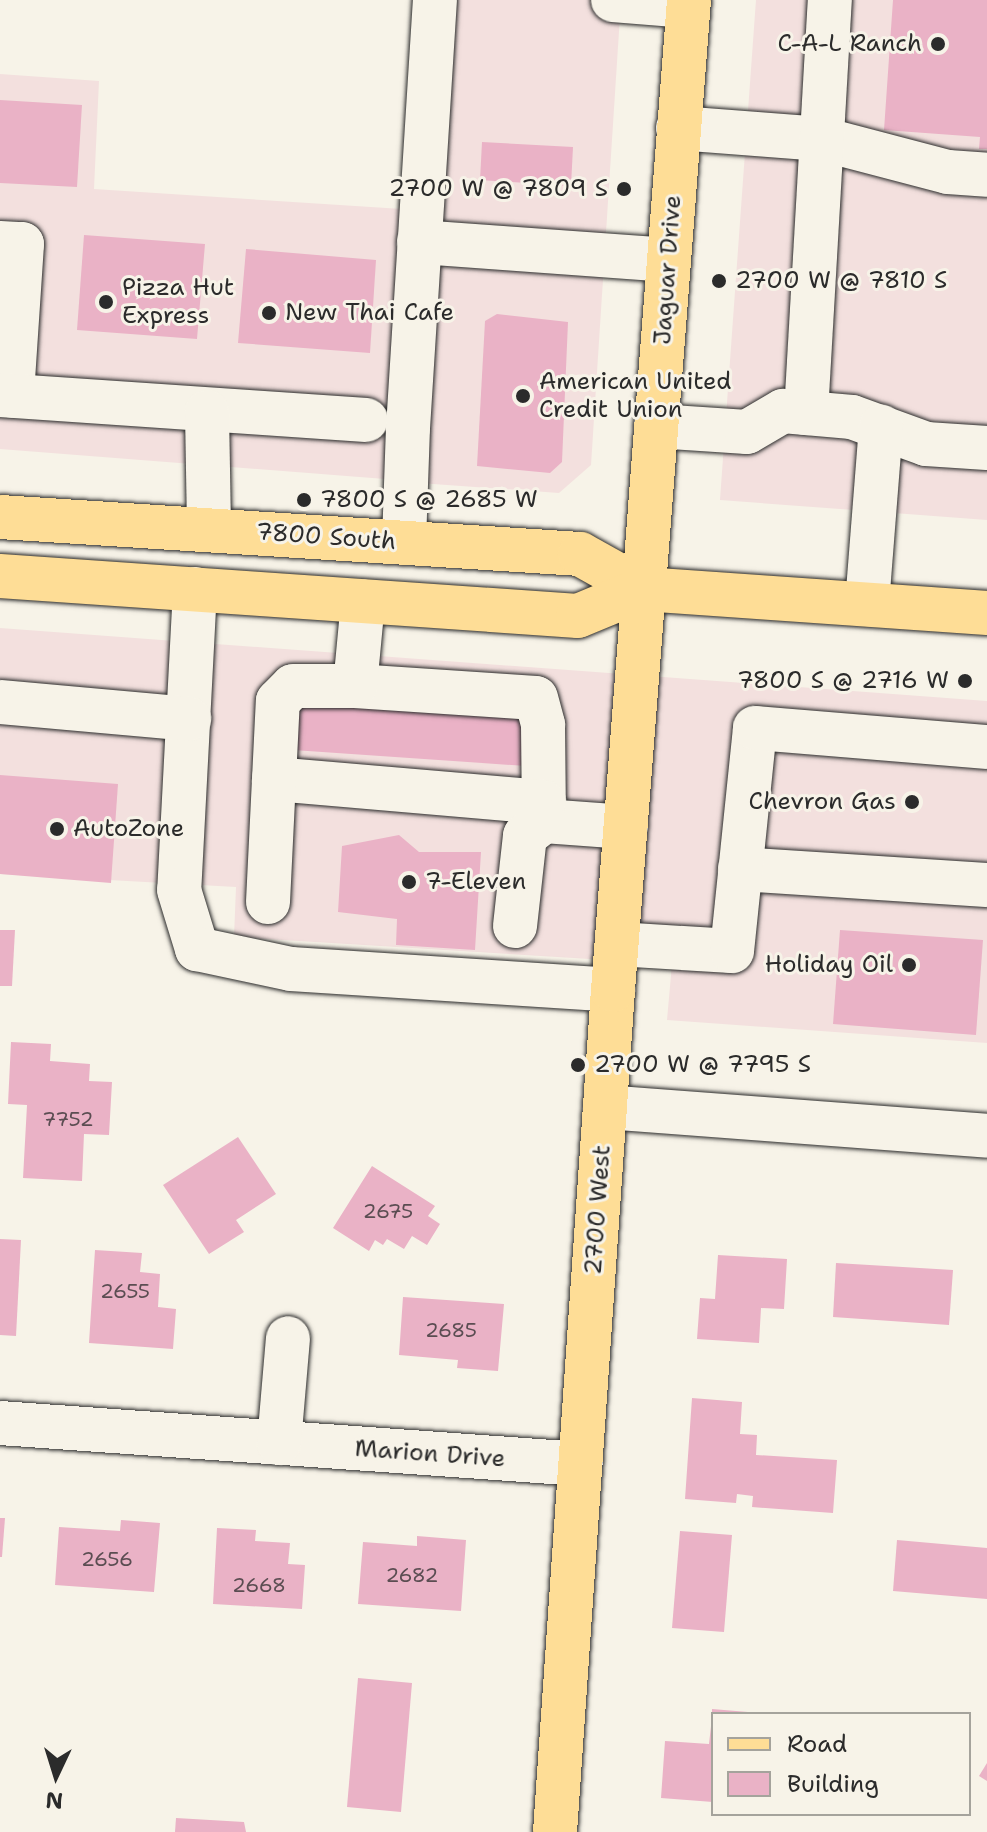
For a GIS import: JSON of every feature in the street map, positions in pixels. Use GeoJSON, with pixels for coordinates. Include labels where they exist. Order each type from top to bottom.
{"type":"FeatureCollection","features":[{"type":"Feature","properties":{"kind":"main road","name":"Jaguar Drive"},"geometry":{"type":"LineString","coordinates":[[643,589],[688,3]]}},
{"type":"Feature","properties":{"kind":"main road","name":"7800 South"},"geometry":{"type":"LineString","coordinates":[[0,517],[580,554],[643,589],[987,613]]}},
{"type":"Feature","properties":{"kind":"main road","name":"7800 South"},"geometry":{"type":"LineString","coordinates":[[0,576],[578,616],[643,589]]}},
{"type":"Feature","properties":{"kind":"main road","name":"2700 West"},"geometry":{"type":"LineString","coordinates":[[555,1832],[643,589]]}},
{"type":"Feature","properties":{"kind":"street"},"geometry":{"type":"LineString","coordinates":[[404,542],[435,0]]}},
{"type":"Feature","properties":{"kind":"street"},"geometry":{"type":"LineString","coordinates":[[613,0],[688,3]]}},
{"type":"Feature","properties":{"kind":"street"},"geometry":{"type":"LineString","coordinates":[[806,413],[830,0]]}},
{"type":"Feature","properties":{"kind":"street"},"geometry":{"type":"LineString","coordinates":[[678,128],[822,139],[948,172],[987,175]]}},
{"type":"Feature","properties":{"kind":"street"},"geometry":{"type":"LineString","coordinates":[[419,242],[668,260]]}},
{"type":"Feature","properties":{"kind":"street"},"geometry":{"type":"LineString","coordinates":[[0,243],[22,244],[6,396],[207,412],[366,420]]}},
{"type":"Feature","properties":{"kind":"street"},"geometry":{"type":"LineString","coordinates":[[656,426],[747,432],[783,411],[852,417],[926,444],[987,448]]}},
{"type":"Feature","properties":{"kind":"street"},"geometry":{"type":"LineString","coordinates":[[207,412],[209,528]]}},
{"type":"Feature","properties":{"kind":"street"},"geometry":{"type":"LineString","coordinates":[[867,604],[881,427]]}},
{"type":"Feature","properties":{"kind":"street"},"geometry":{"type":"LineString","coordinates":[[195,589],[179,890],[197,949],[291,969],[613,990]]}},
{"type":"Feature","properties":{"kind":"street"},"geometry":{"type":"LineString","coordinates":[[355,686],[363,601]]}},
{"type":"Feature","properties":{"kind":"street"},"geometry":{"type":"LineString","coordinates":[[268,902],[278,701],[293,686],[355,686],[536,698],[543,725],[544,812],[525,836],[515,926]]}},
{"type":"Feature","properties":{"kind":"street"},"geometry":{"type":"LineString","coordinates":[[0,702],[189,719]]}},
{"type":"Feature","properties":{"kind":"street"},"geometry":{"type":"LineString","coordinates":[[617,944],[732,951],[755,728],[987,747]]}},
{"type":"Feature","properties":{"kind":"street"},"geometry":{"type":"LineString","coordinates":[[274,779],[544,812],[626,827]]}},
{"type":"Feature","properties":{"kind":"street"},"geometry":{"type":"LineString","coordinates":[[740,869],[987,885]]}},
{"type":"Feature","properties":{"kind":"street"},"geometry":{"type":"LineString","coordinates":[[605,1107],[987,1136]]}},
{"type":"Feature","properties":{"kind":"street"},"geometry":{"type":"LineString","coordinates":[[279,1443],[288,1338]]}},
{"type":"Feature","properties":{"kind":"street","name":"Marion Drive"},"geometry":{"type":"LineString","coordinates":[[0,1423],[581,1464]]}},
{"type":"Feature","properties":{"kind":"shaded area"},"geometry":{"type":"Polygon","coordinates":[[[422,0],[621,0],[591,465],[559,493],[391,481],[422,0]]]}},
{"type":"Feature","properties":{"kind":"shaded area"},"geometry":{"type":"Polygon","coordinates":[[[756,0],[987,0],[987,520],[720,500],[756,0]]]}},
{"type":"Feature","properties":{"kind":"shaded area"},"geometry":{"type":"Polygon","coordinates":[[[0,74],[99,81],[94,189],[402,209],[385,479],[0,449],[0,74]]]}},
{"type":"Feature","properties":{"kind":"shaded area"},"geometry":{"type":"Polygon","coordinates":[[[0,628],[987,701],[987,1043],[667,1020],[672,964],[234,937],[236,887],[0,874],[0,628]]]}},
{"type":"Feature","properties":{"kind":"building","name":"C-A-L Ranch"},"geometry":{"type":"Polygon","coordinates":[[[893,0],[987,0],[987,149],[979,149],[980,137],[884,130],[893,0]]]}},
{"type":"Feature","properties":{"kind":"building"},"geometry":{"type":"Polygon","coordinates":[[[0,100],[82,105],[77,187],[0,183],[0,100]]]}},
{"type":"Feature","properties":{"kind":"building"},"geometry":{"type":"Polygon","coordinates":[[[482,142],[573,147],[571,186],[480,180],[482,142]]]}},
{"type":"Feature","properties":{"kind":"building"},"geometry":{"type":"Polygon","coordinates":[[[84,235],[205,244],[197,339],[77,330],[84,235]]]}},
{"type":"Feature","properties":{"kind":"building"},"geometry":{"type":"Polygon","coordinates":[[[246,249],[376,260],[370,353],[238,343],[246,249]]]}},
{"type":"Feature","properties":{"kind":"building"},"geometry":{"type":"Polygon","coordinates":[[[497,314],[568,322],[562,462],[550,473],[477,466],[485,321],[497,314]]]}},
{"type":"Feature","properties":{"kind":"building"},"geometry":{"type":"Polygon","coordinates":[[[296,700],[529,717],[526,766],[293,750],[296,700]]]}},
{"type":"Feature","properties":{"kind":"building","name":"AutoZone"},"geometry":{"type":"Polygon","coordinates":[[[0,775],[118,784],[111,883],[0,874],[0,775]]]}},
{"type":"Feature","properties":{"kind":"building","name":"7-Eleven"},"geometry":{"type":"Polygon","coordinates":[[[399,835],[419,852],[481,852],[475,950],[396,945],[397,919],[338,912],[342,846],[399,835]]]}},
{"type":"Feature","properties":{"kind":"building"},"geometry":{"type":"Polygon","coordinates":[[[0,930],[15,930],[12,986],[0,986],[0,930]]]}},
{"type":"Feature","properties":{"kind":"building","name":"Holiday Oil"},"geometry":{"type":"Polygon","coordinates":[[[840,930],[983,940],[976,1035],[833,1024],[840,930]]]}},
{"type":"Feature","properties":{"kind":"building"},"geometry":{"type":"Polygon","coordinates":[[[11,1042],[51,1044],[50,1061],[90,1064],[89,1081],[112,1082],[109,1135],[84,1134],[82,1181],[23,1178],[27,1105],[8,1104],[11,1042]]]}},
{"type":"Feature","properties":{"kind":"building"},"geometry":{"type":"Polygon","coordinates":[[[238,1137],[276,1194],[236,1220],[244,1232],[209,1254],[163,1185],[238,1137]]]}},
{"type":"Feature","properties":{"kind":"building"},"geometry":{"type":"Polygon","coordinates":[[[372,1166],[435,1206],[428,1216],[440,1224],[427,1245],[412,1236],[404,1249],[387,1239],[383,1245],[375,1240],[369,1251],[333,1228],[372,1166]]]}},
{"type":"Feature","properties":{"kind":"building"},"geometry":{"type":"Polygon","coordinates":[[[0,1239],[21,1240],[16,1336],[0,1335],[0,1239]]]}},
{"type":"Feature","properties":{"kind":"building"},"geometry":{"type":"Polygon","coordinates":[[[95,1250],[142,1253],[140,1272],[160,1274],[158,1307],[176,1309],[173,1349],[89,1343],[95,1250]]]}},
{"type":"Feature","properties":{"kind":"building"},"geometry":{"type":"Polygon","coordinates":[[[718,1255],[787,1259],[784,1309],[761,1308],[759,1343],[697,1339],[700,1298],[715,1299],[718,1255]]]}},
{"type":"Feature","properties":{"kind":"building"},"geometry":{"type":"Polygon","coordinates":[[[836,1263],[953,1270],[949,1325],[833,1317],[836,1263]]]}},
{"type":"Feature","properties":{"kind":"building"},"geometry":{"type":"Polygon","coordinates":[[[403,1297],[504,1304],[498,1371],[457,1368],[458,1360],[399,1355],[403,1297]]]}},
{"type":"Feature","properties":{"kind":"building"},"geometry":{"type":"Polygon","coordinates":[[[692,1398],[742,1402],[740,1434],[757,1435],[756,1455],[837,1460],[833,1513],[752,1507],[753,1496],[737,1494],[736,1503],[685,1499],[692,1398]]]}},
{"type":"Feature","properties":{"kind":"building"},"geometry":{"type":"Polygon","coordinates":[[[0,1518],[5,1518],[2,1557],[0,1557],[0,1518]]]}},
{"type":"Feature","properties":{"kind":"building"},"geometry":{"type":"Polygon","coordinates":[[[121,1520],[160,1523],[154,1592],[55,1585],[59,1527],[120,1531],[121,1520]]]}},
{"type":"Feature","properties":{"kind":"building"},"geometry":{"type":"Polygon","coordinates":[[[217,1528],[256,1530],[255,1541],[290,1543],[288,1564],[305,1565],[302,1609],[213,1604],[217,1528]]]}},
{"type":"Feature","properties":{"kind":"building"},"geometry":{"type":"Polygon","coordinates":[[[680,1531],[732,1535],[724,1632],[672,1628],[680,1531]]]}},
{"type":"Feature","properties":{"kind":"building"},"geometry":{"type":"Polygon","coordinates":[[[417,1536],[466,1540],[461,1611],[358,1604],[363,1542],[417,1546],[417,1536]]]}},
{"type":"Feature","properties":{"kind":"building"},"geometry":{"type":"Polygon","coordinates":[[[897,1540],[987,1548],[987,1599],[893,1591],[897,1540]]]}},
{"type":"Feature","properties":{"kind":"building"},"geometry":{"type":"Polygon","coordinates":[[[358,1678],[412,1683],[401,1812],[347,1807],[358,1678]]]}},
{"type":"Feature","properties":{"kind":"building"},"geometry":{"type":"Polygon","coordinates":[[[712,1709],[748,1712],[712,1712],[712,1709]]]}},
{"type":"Feature","properties":{"kind":"building"},"geometry":{"type":"Polygon","coordinates":[[[711,1726],[711,1802],[661,1798],[665,1741],[709,1744],[711,1726]]]}},
{"type":"Feature","properties":{"kind":"building"},"geometry":{"type":"Polygon","coordinates":[[[987,1763],[987,1781],[979,1776],[987,1763]]]}},
{"type":"Feature","properties":{"kind":"building"},"geometry":{"type":"Polygon","coordinates":[[[176,1818],[244,1822],[246,1832],[175,1832],[176,1818]]]}},
{"type":"Feature","properties":{"kind":"place","name":"C-A-L Ranch"},"geometry":{"type":"Point","coordinates":[938,44]}},
{"type":"Feature","properties":{"kind":"place","name":"2700 W @ 7809 S"},"geometry":{"type":"Point","coordinates":[624,189]}},
{"type":"Feature","properties":{"kind":"place","name":"2700 W @ 7810 S"},"geometry":{"type":"Point","coordinates":[719,281]}},
{"type":"Feature","properties":{"kind":"place","name":"Pizza Hut Express"},"geometry":{"type":"Point","coordinates":[106,302]}},
{"type":"Feature","properties":{"kind":"place","name":"New Thai Cafe"},"geometry":{"type":"Point","coordinates":[269,313]}},
{"type":"Feature","properties":{"kind":"place","name":"American United Credit Union"},"geometry":{"type":"Point","coordinates":[523,396]}},
{"type":"Feature","properties":{"kind":"place","name":"7800 S @ 2685 W"},"geometry":{"type":"Point","coordinates":[304,500]}},
{"type":"Feature","properties":{"kind":"place","name":"7800 S @ 2716 W"},"geometry":{"type":"Point","coordinates":[965,681]}},
{"type":"Feature","properties":{"kind":"place","name":"Chevron Gas"},"geometry":{"type":"Point","coordinates":[912,802]}},
{"type":"Feature","properties":{"kind":"place","name":"AutoZone"},"geometry":{"type":"Point","coordinates":[57,829]}},
{"type":"Feature","properties":{"kind":"place","name":"7-Eleven"},"geometry":{"type":"Point","coordinates":[409,882]}},
{"type":"Feature","properties":{"kind":"place","name":"Holiday Oil"},"geometry":{"type":"Point","coordinates":[909,965]}},
{"type":"Feature","properties":{"kind":"place","name":"2700 W @ 7795 S"},"geometry":{"type":"Point","coordinates":[578,1065]}}]}
